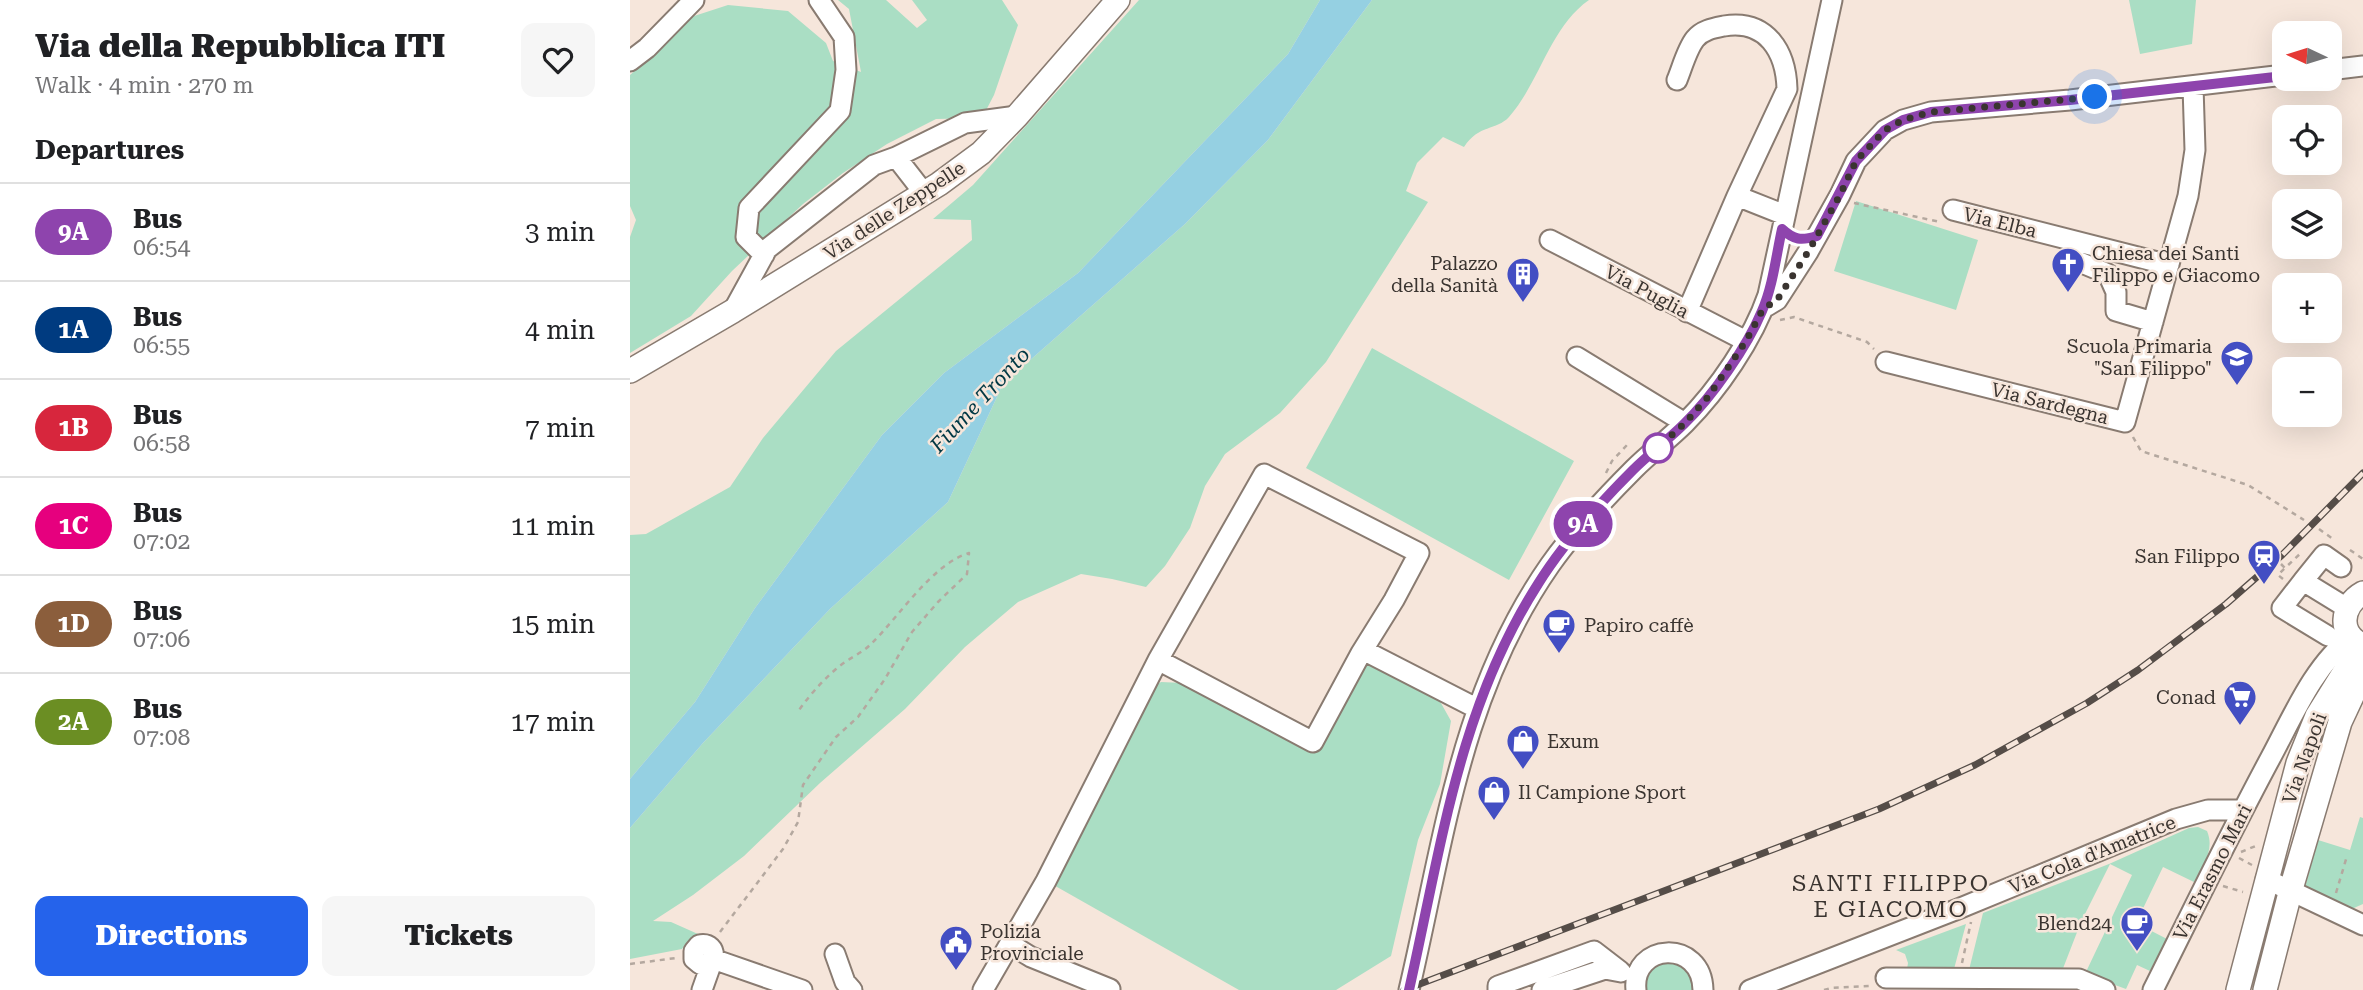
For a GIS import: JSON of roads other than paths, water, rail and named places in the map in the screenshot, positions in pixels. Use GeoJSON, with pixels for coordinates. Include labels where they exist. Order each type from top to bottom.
{"type":"FeatureCollection","features":[{"type":"Feature","properties":{"kind":"main road","name":"Via delle Zeppelle"},"geometry":{"type":"LineString","coordinates":[[630,371],[924,193],[981,153],[1017,116],[1118,0]]}},
{"type":"Feature","properties":{"kind":"main road","name":"Via Napoli"},"geometry":{"type":"LineString","coordinates":[[2238,990],[2261,873],[2298,763],[2317,716],[2345,671],[2353,619]]}},
{"type":"Feature","properties":{"kind":"main road","name":"Via Napoli"},"geometry":{"type":"LineString","coordinates":[[2265,990],[2291,889],[2340,722],[2363,673]]}},
{"type":"Feature","properties":{"kind":"street"},"geometry":{"type":"LineString","coordinates":[[630,61],[647,48],[694,0]]}},
{"type":"Feature","properties":{"kind":"street"},"geometry":{"type":"LineString","coordinates":[[764,255],[746,237],[749,208],[839,111],[846,70],[844,37],[819,0]]}},
{"type":"Feature","properties":{"kind":"street"},"geometry":{"type":"LineString","coordinates":[[1409,990],[1457,769],[1476,708],[1522,610],[1576,531],[1625,478],[1685,423],[1708,397],[1746,341],[1763,309],[1830,9]]}},
{"type":"Feature","properties":{"kind":"street"},"geometry":{"type":"LineString","coordinates":[[1677,80],[1694,40],[1706,30],[1736,24],[1768,36],[1781,54],[1787,72],[1787,89],[1687,312]]}},
{"type":"Feature","properties":{"kind":"street"},"geometry":{"type":"LineString","coordinates":[[2342,68],[2363,66]]}},
{"type":"Feature","properties":{"kind":"street"},"geometry":{"type":"LineString","coordinates":[[1763,309],[1777,300],[1817,236],[1856,161],[1885,130],[1903,120],[1942,111],[2272,76]]}},
{"type":"Feature","properties":{"kind":"street","name":"Via Sardegna"},"geometry":{"type":"LineString","coordinates":[[1886,362],[2125,422],[2188,196],[2194,150],[2193,86]]}},
{"type":"Feature","properties":{"kind":"street"},"geometry":{"type":"LineString","coordinates":[[733,311],[767,250],[874,165],[965,123],[1017,116]]}},
{"type":"Feature","properties":{"kind":"street"},"geometry":{"type":"LineString","coordinates":[[896,157],[924,193]]}},
{"type":"Feature","properties":{"kind":"street"},"geometry":{"type":"LineString","coordinates":[[1737,196],[1783,222],[1794,239],[1817,236]]}},
{"type":"Feature","properties":{"kind":"street","name":"Via Elba"},"geometry":{"type":"LineString","coordinates":[[1953,210],[2169,265]]}},
{"type":"Feature","properties":{"kind":"street","name":"Via Puglia"},"geometry":{"type":"LineString","coordinates":[[1550,240],[1746,341]]}},
{"type":"Feature","properties":{"kind":"street"},"geometry":{"type":"LineString","coordinates":[[2070,258],[2108,274],[2116,292],[2116,311],[2153,322]]}},
{"type":"Feature","properties":{"kind":"street"},"geometry":{"type":"LineString","coordinates":[[1577,357],[1685,423]]}},
{"type":"Feature","properties":{"kind":"street"},"geometry":{"type":"LineString","coordinates":[[983,990],[1046,881],[1158,660],[1264,474],[1419,554],[1313,742],[1158,660]]}},
{"type":"Feature","properties":{"kind":"street"},"geometry":{"type":"LineString","coordinates":[[2345,558],[2324,555],[2282,608],[2353,619]]}},
{"type":"Feature","properties":{"kind":"street"},"geometry":{"type":"LineString","coordinates":[[2303,581],[2353,619]]}},
{"type":"Feature","properties":{"kind":"street","name":"Via Erasmo Mari"},"geometry":{"type":"LineString","coordinates":[[2153,990],[2301,701],[2353,619]]}},
{"type":"Feature","properties":{"kind":"street"},"geometry":{"type":"LineString","coordinates":[[1363,650],[1476,708]]}},
{"type":"Feature","properties":{"kind":"street"},"geometry":{"type":"LineString","coordinates":[[2273,754],[2286,753],[2298,763]]}},
{"type":"Feature","properties":{"kind":"street","name":"Via Cola d'Amatrice"},"geometry":{"type":"LineString","coordinates":[[1750,990],[1958,909],[2176,819],[2208,810],[2243,810]]}},
{"type":"Feature","properties":{"kind":"street"},"geometry":{"type":"LineString","coordinates":[[2261,873],[2351,916]]}},
{"type":"Feature","properties":{"kind":"street"},"geometry":{"type":"LineString","coordinates":[[1010,944],[1031,957],[1110,989]]}},
{"type":"Feature","properties":{"kind":"street"},"geometry":{"type":"LineString","coordinates":[[1498,990],[1499,986],[1594,951],[1630,982]]}},
{"type":"Feature","properties":{"kind":"street"},"geometry":{"type":"LineString","coordinates":[[702,990],[705,953],[802,990]]}},
{"type":"Feature","properties":{"kind":"street"},"geometry":{"type":"LineString","coordinates":[[1630,982],[1649,959],[1658,954],[1677,953],[1694,963],[1700,971],[1703,990]]}},
{"type":"Feature","properties":{"kind":"street"},"geometry":{"type":"LineString","coordinates":[[835,954],[845,982],[852,990]]}},
{"type":"Feature","properties":{"kind":"street"},"geometry":{"type":"LineString","coordinates":[[1542,990],[1605,969],[1630,982]]}},
{"type":"Feature","properties":{"kind":"street"},"geometry":{"type":"LineString","coordinates":[[1886,978],[1958,979],[2025,985],[2079,979],[2105,990]]}},
{"type":"Feature","properties":{"kind":"water","name":"Fiume Tronto"},"geometry":{"type":"Polygon","coordinates":[[[1320,0],[1372,0],[1268,140],[1185,224],[1003,384],[948,502],[830,609],[703,743],[630,828],[630,779],[695,702],[755,608],[882,435],[944,373],[1078,273],[1288,54],[1320,0]]]}},
{"type":"Feature","properties":{"kind":"railway"},"geometry":{"type":"LineString","coordinates":[[1404,990],[1879,809],[1975,765],[2087,703],[2138,670],[2226,604],[2282,555],[2363,473]]}},
{"type":"Feature","properties":{"kind":"place","name":"Chiesa dei Santi Filippo e Giacomo"},"geometry":{"type":"Point","coordinates":[2068,294]}},
{"type":"Feature","properties":{"kind":"place","name":"Palazzo della Sanità"},"geometry":{"type":"Point","coordinates":[1523,304]}},
{"type":"Feature","properties":{"kind":"place","name":"Scuola Primaria \"San Filippo\""},"geometry":{"type":"Point","coordinates":[2237,387]}},
{"type":"Feature","properties":{"kind":"place","name":"San Filippo"},"geometry":{"type":"Point","coordinates":[2264,586]}},
{"type":"Feature","properties":{"kind":"place","name":"Papiro caffè"},"geometry":{"type":"Point","coordinates":[1559,655]}},
{"type":"Feature","properties":{"kind":"place","name":"Conad"},"geometry":{"type":"Point","coordinates":[2240,727]}},
{"type":"Feature","properties":{"kind":"place","name":"Exum"},"geometry":{"type":"Point","coordinates":[1523,771]}},
{"type":"Feature","properties":{"kind":"place","name":"Il Campione Sport"},"geometry":{"type":"Point","coordinates":[1494,822]}},
{"type":"Feature","properties":{"kind":"place","name":"Blend24"},"geometry":{"type":"Point","coordinates":[2137,953]}},
{"type":"Feature","properties":{"kind":"place","name":"Polizia Provinciale"},"geometry":{"type":"Point","coordinates":[956,972]}},
{"type":"Feature","properties":{"kind":"district","name":"SANTI FILIPPO E GIACOMO"},"geometry":{"type":"Point","coordinates":[1891,896]}}]}
